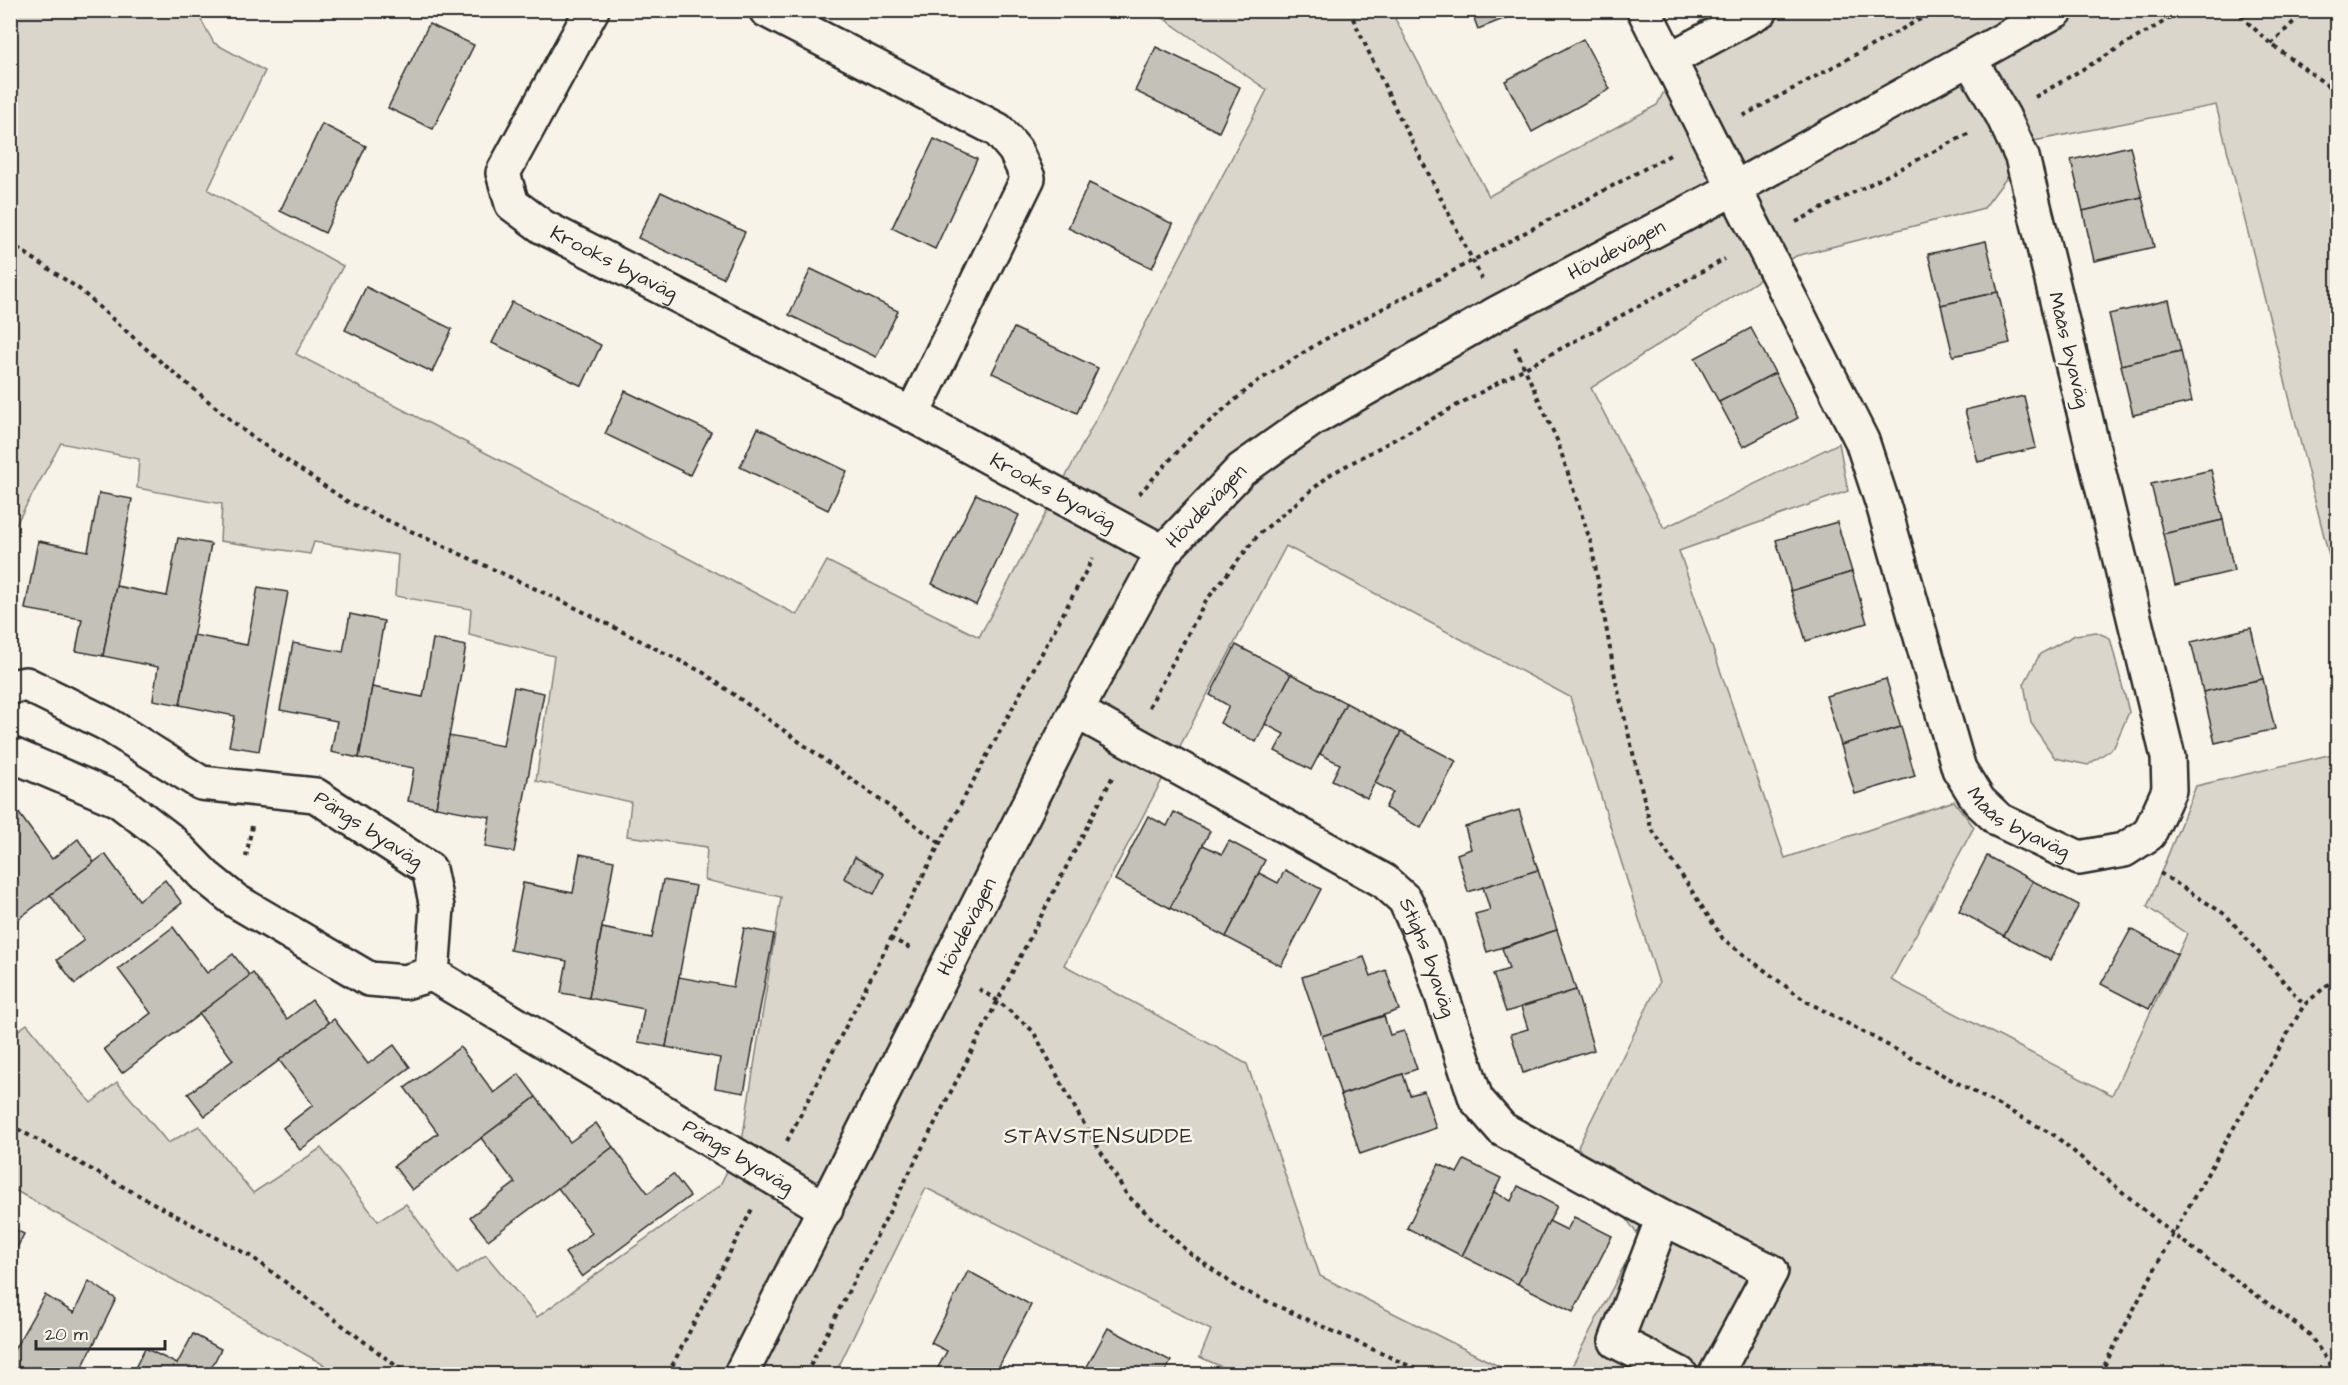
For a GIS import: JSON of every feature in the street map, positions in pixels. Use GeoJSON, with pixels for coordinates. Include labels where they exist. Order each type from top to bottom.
{"type":"FeatureCollection","features":[{"type":"Feature","properties":{"kind":"street","name":"Krooks byaväg"},"geometry":{"type":"LineString","coordinates":[[591,10],[503,173],[512,204],[543,227],[912,415],[1163,552]]}},
{"type":"Feature","properties":{"kind":"street"},"geometry":{"type":"LineString","coordinates":[[766,10],[998,130],[1015,150],[1028,178],[912,415]]}},
{"type":"Feature","properties":{"kind":"street","name":"Måås byaväg"},"geometry":{"type":"LineString","coordinates":[[1644,10],[1862,441],[1884,508],[1959,769],[1979,801],[1999,820],[2079,858],[2124,850],[2149,834],[2169,790],[2168,757],[2022,157],[2003,116],[1969,58]]}},
{"type":"Feature","properties":{"kind":"street"},"geometry":{"type":"LineString","coordinates":[[1669,60],[1761,10]]}},
{"type":"Feature","properties":{"kind":"street","name":"Hövdevägen"},"geometry":{"type":"LineString","coordinates":[[741,1374],[1076,711],[1163,552],[1241,470],[1311,420],[1499,312],[1735,188],[2057,10]]}},
{"type":"Feature","properties":{"kind":"street","name":"Pängs byaväg"},"geometry":{"type":"LineString","coordinates":[[10,687],[26,684],[107,724],[201,783],[315,795],[429,869],[437,907],[432,974],[826,1209]]}},
{"type":"Feature","properties":{"kind":"street","name":"Stighs byaväg"},"geometry":{"type":"LineString","coordinates":[[1076,711],[1384,881],[1405,900],[1426,946],[1476,1100],[1502,1129],[1663,1218],[1771,1271],[1716,1374]]}},
{"type":"Feature","properties":{"kind":"street"},"geometry":{"type":"LineString","coordinates":[[10,754],[118,800],[169,839],[205,876],[236,901],[369,979],[405,982],[432,974]]}},
{"type":"Feature","properties":{"kind":"street"},"geometry":{"type":"LineString","coordinates":[[1663,1218],[1616,1341],[1680,1374]]}},
{"type":"Feature","properties":{"kind":"path"},"geometry":{"type":"LineString","coordinates":[[1349,10],[1394,106],[1499,312],[1557,440],[1591,543],[1616,682],[1651,828],[1723,939],[1803,1000],[2054,1135],[2173,1234],[2308,1333],[2337,1374]]}},
{"type":"Feature","properties":{"kind":"path"},"geometry":{"type":"LineString","coordinates":[[668,1374],[890,938],[1038,658],[1112,524],[1191,437],[1255,383],[1322,340],[1708,135],[1937,10]]}},
{"type":"Feature","properties":{"kind":"path"},"geometry":{"type":"LineString","coordinates":[[806,1374],[1130,742],[1205,602],[1259,534],[1331,474],[1760,240],[2003,116],[2184,10]]}},
{"type":"Feature","properties":{"kind":"path"},"geometry":{"type":"LineString","coordinates":[[2234,10],[2271,44],[2327,85],[2337,100]]}},
{"type":"Feature","properties":{"kind":"path"},"geometry":{"type":"LineString","coordinates":[[2271,44],[2306,10]]}},
{"type":"Feature","properties":{"kind":"path"},"geometry":{"type":"LineString","coordinates":[[10,243],[80,289],[248,435],[348,502],[566,603],[704,673],[940,843]]}},
{"type":"Feature","properties":{"kind":"path"},"geometry":{"type":"LineString","coordinates":[[236,901],[260,790]]}},
{"type":"Feature","properties":{"kind":"path"},"geometry":{"type":"LineString","coordinates":[[2124,850],[2226,915],[2304,1005]]}},
{"type":"Feature","properties":{"kind":"path"},"geometry":{"type":"LineString","coordinates":[[890,938],[946,968],[998,1000],[1032,1031],[1080,1119],[1127,1195],[1186,1250],[1238,1288],[1322,1329],[1427,1374]]}},
{"type":"Feature","properties":{"kind":"path"},"geometry":{"type":"LineString","coordinates":[[2100,1374],[2173,1234],[2304,1005],[2337,976]]}},
{"type":"Feature","properties":{"kind":"path"},"geometry":{"type":"LineString","coordinates":[[10,1125],[252,1257],[407,1374]]}},
{"type":"Feature","properties":{"kind":"shaded area"},"geometry":{"type":"Polygon","coordinates":[[[11,11],[196,11],[214,43],[265,71],[208,190],[343,266],[296,354],[797,615],[827,561],[979,637],[1073,463],[1267,90],[1153,11],[1391,11],[1489,196],[1657,105],[1700,21],[1718,11],[2337,11],[2337,588],[2216,105],[2034,141],[1984,208],[1796,256],[1591,388],[1664,528],[1839,443],[1848,491],[1679,551],[1785,858],[1954,801],[1974,827],[1891,980],[2112,1095],[2187,934],[2147,907],[2196,786],[2337,753],[2337,1374],[1568,1374],[1639,1237],[1578,1147],[1659,983],[1570,697],[1286,546],[1064,965],[1247,1064],[1320,1276],[1514,1374],[1237,1374],[1200,1357],[1211,1330],[926,1188],[835,1374],[340,1374],[11,1188],[11,1026],[16,1032],[27,1024],[91,1103],[117,1082],[168,1143],[199,1126],[253,1193],[321,1148],[378,1221],[406,1204],[457,1274],[486,1255],[537,1317],[720,1185],[742,1141],[781,897],[705,880],[707,847],[627,836],[631,802],[536,781],[554,656],[469,635],[471,609],[395,596],[398,555],[314,542],[310,554],[220,541],[222,504],[137,488],[139,459],[61,443],[11,533],[11,11]]]}},
{"type":"Feature","properties":{"kind":"shaded area"},"geometry":{"type":"Polygon","coordinates":[[[2096,632],[2110,638],[2129,712],[2114,747],[2088,765],[2055,758],[2031,723],[2024,684],[2040,654],[2075,635],[2096,632]]]}},
{"type":"Feature","properties":{"kind":"building"},"geometry":{"type":"Polygon","coordinates":[[[1471,10],[1526,10],[1478,29],[1471,10]]]}},
{"type":"Feature","properties":{"kind":"building"},"geometry":{"type":"Polygon","coordinates":[[[429,24],[474,45],[433,129],[388,108],[429,24]]]}},
{"type":"Feature","properties":{"kind":"building"},"geometry":{"type":"Polygon","coordinates":[[[1583,39],[1610,89],[1532,132],[1505,81],[1583,39]]]}},
{"type":"Feature","properties":{"kind":"building"},"geometry":{"type":"Polygon","coordinates":[[[1156,47],[1240,87],[1219,132],[1135,91],[1156,47]]]}},
{"type":"Feature","properties":{"kind":"building"},"geometry":{"type":"Polygon","coordinates":[[[322,124],[366,146],[325,233],[280,211],[322,124]]]}},
{"type":"Feature","properties":{"kind":"building"},"geometry":{"type":"Polygon","coordinates":[[[934,139],[977,159],[935,249],[892,228],[934,139]]]}},
{"type":"Feature","properties":{"kind":"building"},"geometry":{"type":"Polygon","coordinates":[[[2130,146],[2142,197],[2083,211],[2071,160],[2130,146]]]}},
{"type":"Feature","properties":{"kind":"building"},"geometry":{"type":"Polygon","coordinates":[[[1089,183],[1173,224],[1152,268],[1068,228],[1089,183]]]}},
{"type":"Feature","properties":{"kind":"building"},"geometry":{"type":"Polygon","coordinates":[[[661,192],[745,232],[723,278],[638,238],[661,192]]]}},
{"type":"Feature","properties":{"kind":"building"},"geometry":{"type":"Polygon","coordinates":[[[2142,197],[2154,247],[2094,261],[2083,211],[2142,197]]]}},
{"type":"Feature","properties":{"kind":"building"},"geometry":{"type":"Polygon","coordinates":[[[1986,241],[1998,292],[1941,305],[1928,254],[1986,241]]]}},
{"type":"Feature","properties":{"kind":"building"},"geometry":{"type":"Polygon","coordinates":[[[811,269],[898,311],[876,357],[789,315],[811,269]]]}},
{"type":"Feature","properties":{"kind":"building"},"geometry":{"type":"Polygon","coordinates":[[[366,287],[452,329],[432,372],[345,330],[366,287]]]}},
{"type":"Feature","properties":{"kind":"building"},"geometry":{"type":"Polygon","coordinates":[[[1998,292],[2010,343],[1953,356],[1941,305],[1998,292]]]}},
{"type":"Feature","properties":{"kind":"building"},"geometry":{"type":"Polygon","coordinates":[[[2169,300],[2181,351],[2121,365],[2109,314],[2169,300]]]}},
{"type":"Feature","properties":{"kind":"building"},"geometry":{"type":"Polygon","coordinates":[[[512,302],[601,345],[582,386],[492,343],[512,302]]]}},
{"type":"Feature","properties":{"kind":"building"},"geometry":{"type":"Polygon","coordinates":[[[1014,328],[1098,368],[1077,413],[992,373],[1014,328]]]}},
{"type":"Feature","properties":{"kind":"building"},"geometry":{"type":"Polygon","coordinates":[[[1751,328],[1775,373],[1719,402],[1695,358],[1751,328]]]}},
{"type":"Feature","properties":{"kind":"building"},"geometry":{"type":"Polygon","coordinates":[[[2181,351],[2192,402],[2133,415],[2121,365],[2181,351]]]}},
{"type":"Feature","properties":{"kind":"building"},"geometry":{"type":"Polygon","coordinates":[[[1775,373],[1798,418],[1743,447],[1719,402],[1775,373]]]}},
{"type":"Feature","properties":{"kind":"building"},"geometry":{"type":"Polygon","coordinates":[[[625,391],[711,432],[690,475],[605,434],[625,391]]]}},
{"type":"Feature","properties":{"kind":"building"},"geometry":{"type":"Polygon","coordinates":[[[2024,396],[2036,448],[1978,462],[1965,410],[2024,396]]]}},
{"type":"Feature","properties":{"kind":"building"},"geometry":{"type":"Polygon","coordinates":[[[758,428],[847,471],[828,510],[740,467],[758,428]]]}},
{"type":"Feature","properties":{"kind":"building"},"geometry":{"type":"Polygon","coordinates":[[[2211,470],[2223,520],[2163,534],[2151,484],[2211,470]]]}},
{"type":"Feature","properties":{"kind":"building"},"geometry":{"type":"Polygon","coordinates":[[[99,493],[132,499],[103,656],[76,651],[82,619],[25,609],[38,541],[88,551],[99,493]]]}},
{"type":"Feature","properties":{"kind":"building"},"geometry":{"type":"Polygon","coordinates":[[[976,494],[1019,515],[976,605],[932,584],[976,494]]]}},
{"type":"Feature","properties":{"kind":"building"},"geometry":{"type":"Polygon","coordinates":[[[2223,520],[2234,571],[2175,585],[2163,534],[2223,520]]]}},
{"type":"Feature","properties":{"kind":"building"},"geometry":{"type":"Polygon","coordinates":[[[1837,522],[1852,572],[1791,591],[1776,540],[1837,522]]]}},
{"type":"Feature","properties":{"kind":"building"},"geometry":{"type":"Polygon","coordinates":[[[178,538],[211,544],[180,705],[153,700],[158,667],[103,656],[116,586],[167,596],[178,538]]]}},
{"type":"Feature","properties":{"kind":"building"},"geometry":{"type":"Polygon","coordinates":[[[1852,572],[1867,623],[1806,641],[1791,591],[1852,572]]]}},
{"type":"Feature","properties":{"kind":"building"},"geometry":{"type":"Polygon","coordinates":[[[258,587],[288,592],[259,751],[229,746],[235,716],[180,705],[194,635],[247,645],[258,587]]]}},
{"type":"Feature","properties":{"kind":"building"},"geometry":{"type":"Polygon","coordinates":[[[350,614],[384,621],[359,758],[331,752],[337,721],[280,710],[293,643],[343,652],[350,614]]]}},
{"type":"Feature","properties":{"kind":"building"},"geometry":{"type":"Polygon","coordinates":[[[2251,628],[2263,679],[2203,692],[2191,642],[2251,628]]]}},
{"type":"Feature","properties":{"kind":"building"},"geometry":{"type":"Polygon","coordinates":[[[433,639],[466,646],[436,807],[408,801],[414,768],[359,758],[372,687],[423,697],[433,639]]]}},
{"type":"Feature","properties":{"kind":"building"},"geometry":{"type":"Polygon","coordinates":[[[1236,645],[1291,674],[1256,742],[1220,723],[1229,706],[1210,695],[1236,645]]]}},
{"type":"Feature","properties":{"kind":"building"},"geometry":{"type":"Polygon","coordinates":[[[1291,674],[1346,703],[1311,770],[1275,751],[1284,734],[1265,724],[1291,674]]]}},
{"type":"Feature","properties":{"kind":"building"},"geometry":{"type":"Polygon","coordinates":[[[1886,679],[1901,727],[1841,745],[1826,696],[1886,679]]]}},
{"type":"Feature","properties":{"kind":"building"},"geometry":{"type":"Polygon","coordinates":[[[2263,679],[2275,729],[2215,743],[2203,692],[2263,679]]]}},
{"type":"Feature","properties":{"kind":"building"},"geometry":{"type":"Polygon","coordinates":[[[514,687],[544,693],[514,852],[485,847],[490,817],[436,807],[449,736],[503,746],[514,687]]]}},
{"type":"Feature","properties":{"kind":"building"},"geometry":{"type":"Polygon","coordinates":[[[1346,703],[1401,732],[1367,798],[1332,780],[1340,764],[1320,754],[1346,703]]]}},
{"type":"Feature","properties":{"kind":"building"},"geometry":{"type":"Polygon","coordinates":[[[1901,727],[1915,776],[1855,794],[1841,745],[1901,727]]]}},
{"type":"Feature","properties":{"kind":"building"},"geometry":{"type":"Polygon","coordinates":[[[1401,732],[1456,761],[1421,828],[1385,808],[1393,792],[1375,783],[1401,732]]]}},
{"type":"Feature","properties":{"kind":"building"},"geometry":{"type":"Polygon","coordinates":[[[1519,810],[1538,870],[1468,892],[1457,854],[1471,849],[1465,827],[1519,810]]]}},
{"type":"Feature","properties":{"kind":"building"},"geometry":{"type":"Polygon","coordinates":[[[18,812],[52,859],[78,839],[94,862],[10,925],[10,818],[18,812]]]}},
{"type":"Feature","properties":{"kind":"building"},"geometry":{"type":"Polygon","coordinates":[[[1174,812],[1210,831],[1170,908],[1115,880],[1148,816],[1167,826],[1174,812]]]}},
{"type":"Feature","properties":{"kind":"building"},"geometry":{"type":"Polygon","coordinates":[[[1229,841],[1265,860],[1226,937],[1170,908],[1203,845],[1222,854],[1229,841]]]}},
{"type":"Feature","properties":{"kind":"building"},"geometry":{"type":"Polygon","coordinates":[[[105,854],[139,900],[165,880],[182,903],[75,984],[57,960],[84,940],[50,895],[105,854]]]}},
{"type":"Feature","properties":{"kind":"building"},"geometry":{"type":"Polygon","coordinates":[[[580,854],[614,861],[589,998],[561,993],[567,961],[510,950],[523,883],[573,893],[580,854]]]}},
{"type":"Feature","properties":{"kind":"building"},"geometry":{"type":"Polygon","coordinates":[[[1987,856],[2033,881],[2004,936],[1959,911],[1987,856]]]}},
{"type":"Feature","properties":{"kind":"building"},"geometry":{"type":"Polygon","coordinates":[[[855,857],[884,874],[874,894],[844,878],[855,857]]]}},
{"type":"Feature","properties":{"kind":"building"},"geometry":{"type":"Polygon","coordinates":[[[1285,870],[1321,889],[1281,966],[1226,937],[1259,873],[1278,883],[1285,870]]]}},
{"type":"Feature","properties":{"kind":"building"},"geometry":{"type":"Polygon","coordinates":[[[1538,870],[1557,930],[1487,952],[1475,914],[1490,910],[1483,887],[1538,870]]]}},
{"type":"Feature","properties":{"kind":"building"},"geometry":{"type":"Polygon","coordinates":[[[663,880],[696,886],[666,1047],[638,1042],[644,1009],[589,998],[602,928],[652,938],[663,880]]]}},
{"type":"Feature","properties":{"kind":"building"},"geometry":{"type":"Polygon","coordinates":[[[2033,881],[2079,905],[2050,960],[2004,936],[2033,881]]]}},
{"type":"Feature","properties":{"kind":"building"},"geometry":{"type":"Polygon","coordinates":[[[173,927],[207,973],[233,954],[250,976],[122,1073],[104,1049],[151,1013],[118,969],[173,927]]]}},
{"type":"Feature","properties":{"kind":"building"},"geometry":{"type":"Polygon","coordinates":[[[744,928],[774,934],[744,1093],[715,1088],[720,1058],[666,1047],[679,977],[733,987],[744,928]]]}},
{"type":"Feature","properties":{"kind":"building"},"geometry":{"type":"Polygon","coordinates":[[[2131,929],[2177,954],[2149,1009],[2101,984],[2131,929]]]}},
{"type":"Feature","properties":{"kind":"building"},"geometry":{"type":"Polygon","coordinates":[[[1557,930],[1576,990],[1506,1012],[1493,974],[1509,969],[1502,948],[1557,930]]]}},
{"type":"Feature","properties":{"kind":"building"},"geometry":{"type":"Polygon","coordinates":[[[1364,957],[1371,976],[1386,970],[1399,1010],[1322,1036],[1302,977],[1364,957]]]}},
{"type":"Feature","properties":{"kind":"building"},"geometry":{"type":"Polygon","coordinates":[[[253,973],[287,1019],[312,1000],[329,1023],[205,1116],[188,1094],[233,1060],[199,1014],[253,973]]]}},
{"type":"Feature","properties":{"kind":"building"},"geometry":{"type":"Polygon","coordinates":[[[1576,990],[1594,1050],[1523,1073],[1511,1034],[1528,1029],[1521,1007],[1576,990]]]}},
{"type":"Feature","properties":{"kind":"building"},"geometry":{"type":"Polygon","coordinates":[[[1384,1016],[1390,1035],[1404,1031],[1417,1069],[1341,1095],[1322,1036],[1384,1016]]]}},
{"type":"Feature","properties":{"kind":"building"},"geometry":{"type":"Polygon","coordinates":[[[334,1019],[368,1064],[394,1045],[410,1067],[300,1150],[283,1128],[313,1105],[279,1060],[334,1019]]]}},
{"type":"Feature","properties":{"kind":"building"},"geometry":{"type":"Polygon","coordinates":[[[460,1047],[494,1093],[519,1074],[536,1097],[412,1190],[394,1166],[438,1133],[405,1088],[460,1047]]]}},
{"type":"Feature","properties":{"kind":"building"},"geometry":{"type":"Polygon","coordinates":[[[1403,1074],[1410,1095],[1424,1091],[1436,1128],[1360,1154],[1341,1095],[1403,1074]]]}},
{"type":"Feature","properties":{"kind":"building"},"geometry":{"type":"Polygon","coordinates":[[[536,1097],[570,1142],[596,1123],[613,1147],[488,1240],[470,1217],[515,1183],[481,1138],[536,1097]]]}},
{"type":"Feature","properties":{"kind":"building"},"geometry":{"type":"Polygon","coordinates":[[[613,1147],[648,1193],[673,1174],[690,1196],[582,1277],[565,1253],[592,1233],[558,1188],[613,1147]]]}},
{"type":"Feature","properties":{"kind":"building"},"geometry":{"type":"Polygon","coordinates":[[[1464,1160],[1501,1178],[1462,1256],[1407,1228],[1439,1164],[1457,1173],[1464,1160]]]}},
{"type":"Feature","properties":{"kind":"building"},"geometry":{"type":"Polygon","coordinates":[[[1518,1186],[1557,1206],[1518,1284],[1462,1256],[1494,1192],[1511,1201],[1518,1186]]]}},
{"type":"Feature","properties":{"kind":"building"},"geometry":{"type":"Polygon","coordinates":[[[1574,1217],[1612,1236],[1573,1312],[1518,1284],[1549,1221],[1567,1230],[1574,1217]]]}},
{"type":"Feature","properties":{"kind":"building"},"geometry":{"type":"Polygon","coordinates":[[[10,1227],[24,1234],[10,1262],[10,1227]]]}},
{"type":"Feature","properties":{"kind":"building"},"geometry":{"type":"Polygon","coordinates":[[[968,1271],[1031,1305],[995,1374],[944,1374],[936,1371],[947,1351],[931,1343],[968,1271]]]}},
{"type":"Feature","properties":{"kind":"building"},"geometry":{"type":"Polygon","coordinates":[[[89,1281],[116,1299],[79,1374],[10,1374],[10,1357],[45,1295],[74,1313],[89,1281]]]}},
{"type":"Feature","properties":{"kind":"building"},"geometry":{"type":"Polygon","coordinates":[[[1108,1328],[1171,1361],[1164,1374],[1083,1374],[1108,1328]]]}},
{"type":"Feature","properties":{"kind":"building"},"geometry":{"type":"Polygon","coordinates":[[[193,1334],[221,1349],[208,1374],[132,1374],[145,1348],[177,1364],[193,1334]]]}},
{"type":"Feature","properties":{"kind":"district","name":"STAVSTENSUDDE"},"geometry":{"type":"Point","coordinates":[1099,1136]}}]}
